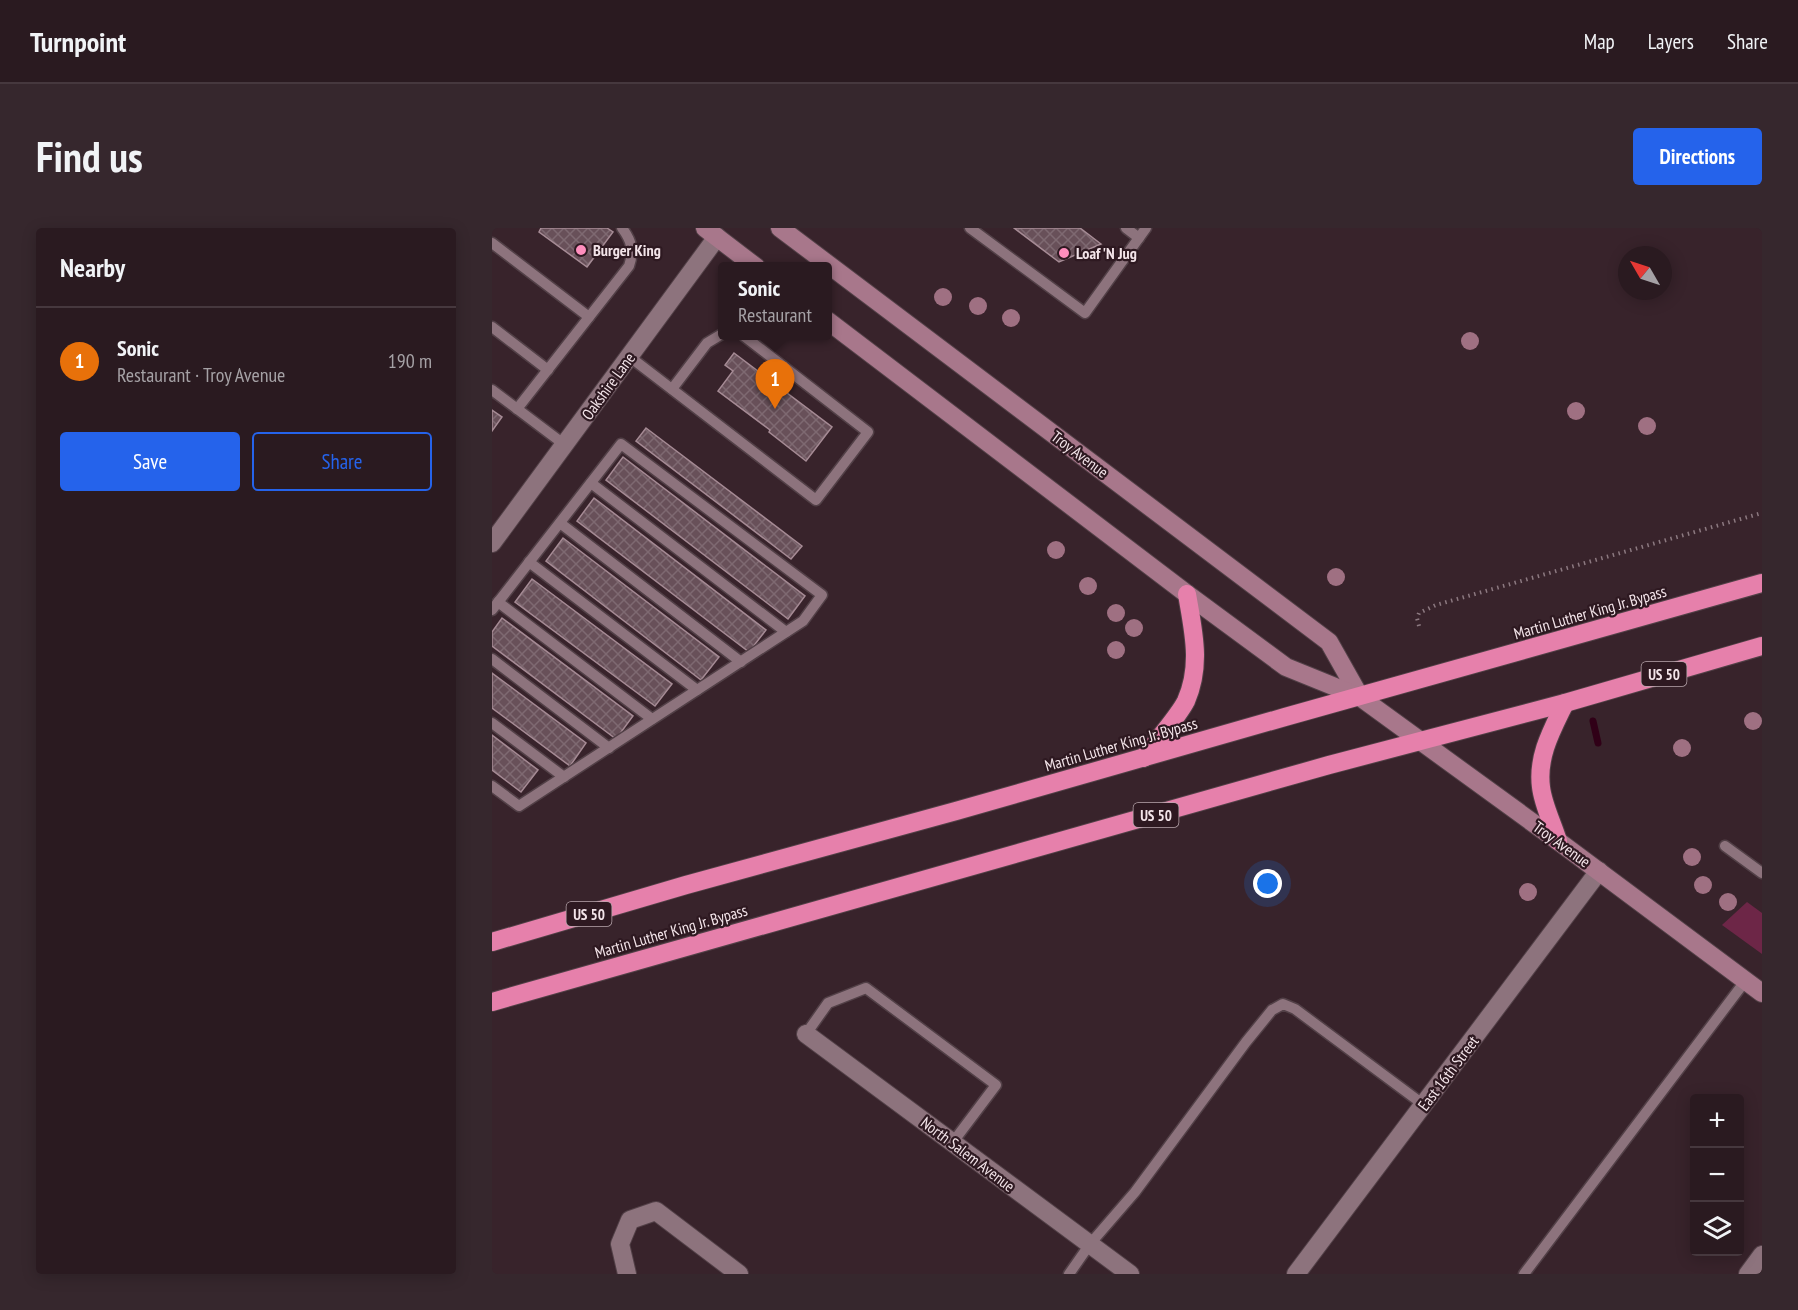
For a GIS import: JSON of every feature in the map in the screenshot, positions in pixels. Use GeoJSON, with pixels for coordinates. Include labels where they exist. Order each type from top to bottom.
{"type":"FeatureCollection","features":[{"type":"Feature","properties":{"kind":"highway","name":"Martin Luther King Jr. Bypass"},"geometry":{"type":"LineString","coordinates":[[492,942],[686,885],[1762,583]]}},
{"type":"Feature","properties":{"kind":"highway"},"geometry":{"type":"LineString","coordinates":[[1144,758],[1185,702],[1194,674],[1195,642],[1187,594]]}},
{"type":"Feature","properties":{"kind":"highway","name":"Martin Luther King Jr. Bypass"},"geometry":{"type":"LineString","coordinates":[[492,1002],[1762,646]]}},
{"type":"Feature","properties":{"kind":"highway"},"geometry":{"type":"LineString","coordinates":[[1558,841],[1541,788],[1542,757],[1565,703]]}},
{"type":"Feature","properties":{"kind":"main road","name":"Troy Avenue"},"geometry":{"type":"LineString","coordinates":[[780,228],[825,262]]}},
{"type":"Feature","properties":{"kind":"main road"},"geometry":{"type":"LineString","coordinates":[[715,231],[750,262]]}},
{"type":"Feature","properties":{"kind":"main road","name":"Troy Avenue"},"geometry":{"type":"LineString","coordinates":[[832,267],[1329,642],[1360,697]]}},
{"type":"Feature","properties":{"kind":"main road","name":"Troy Avenue"},"geometry":{"type":"LineString","coordinates":[[832,324],[1286,667],[1360,697],[1762,993]]}},
{"type":"Feature","properties":{"kind":"street","name":"Oakshire Lane"},"geometry":{"type":"LineString","coordinates":[[492,543],[630,357],[715,231]]}},
{"type":"Feature","properties":{"kind":"street","name":"East 16th Street"},"geometry":{"type":"LineString","coordinates":[[1296,1274],[1599,871]]}},
{"type":"Feature","properties":{"kind":"street","name":"North Salem Avenue"},"geometry":{"type":"LineString","coordinates":[[806,1034],[1130,1274]]}},
{"type":"Feature","properties":{"kind":"street"},"geometry":{"type":"LineString","coordinates":[[627,1274],[620,1244],[630,1220],[656,1211],[739,1274]]}},
{"type":"Feature","properties":{"kind":"street"},"geometry":{"type":"LineString","coordinates":[[1748,1274],[1762,1255]]}},
{"type":"Feature","properties":{"kind":"lane"},"geometry":{"type":"LineString","coordinates":[[517,409],[629,266],[633,254],[632,242],[622,228]]}},
{"type":"Feature","properties":{"kind":"lane"},"geometry":{"type":"LineString","coordinates":[[970,228],[1085,313],[1146,228]]}},
{"type":"Feature","properties":{"kind":"lane"},"geometry":{"type":"LineString","coordinates":[[1126,228],[1139,238]]}},
{"type":"Feature","properties":{"kind":"lane"},"geometry":{"type":"LineString","coordinates":[[492,243],[589,317]]}},
{"type":"Feature","properties":{"kind":"lane"},"geometry":{"type":"LineString","coordinates":[[492,327],[548,370]]}},
{"type":"Feature","properties":{"kind":"lane"},"geometry":{"type":"LineString","coordinates":[[672,389],[707,343],[718,337]]}},
{"type":"Feature","properties":{"kind":"lane"},"geometry":{"type":"LineString","coordinates":[[630,357],[816,500],[868,432],[749,340]]}},
{"type":"Feature","properties":{"kind":"lane"},"geometry":{"type":"LineString","coordinates":[[492,390],[565,445]]}},
{"type":"Feature","properties":{"kind":"lane"},"geometry":{"type":"LineString","coordinates":[[492,786],[519,806],[802,621],[822,595],[621,444],[495,606],[652,719]]}},
{"type":"Feature","properties":{"kind":"lane"},"geometry":{"type":"LineString","coordinates":[[591,483],[786,632]]}},
{"type":"Feature","properties":{"kind":"lane"},"geometry":{"type":"LineString","coordinates":[[560,523],[741,662]]}},
{"type":"Feature","properties":{"kind":"lane"},"geometry":{"type":"LineString","coordinates":[[529,562],[697,690]]}},
{"type":"Feature","properties":{"kind":"lane"},"geometry":{"type":"LineString","coordinates":[[492,659],[609,748]]}},
{"type":"Feature","properties":{"kind":"lane"},"geometry":{"type":"LineString","coordinates":[[492,723],[564,777]]}},
{"type":"Feature","properties":{"kind":"lane"},"geometry":{"type":"LineString","coordinates":[[1725,846],[1762,873]]}},
{"type":"Feature","properties":{"kind":"lane"},"geometry":{"type":"LineString","coordinates":[[1524,1274],[1746,980]]}},
{"type":"Feature","properties":{"kind":"lane"},"geometry":{"type":"LineString","coordinates":[[806,1034],[828,1003],[866,988],[996,1085],[953,1143]]}},
{"type":"Feature","properties":{"kind":"lane"},"geometry":{"type":"LineString","coordinates":[[1069,1274],[1090,1244],[1135,1192],[1272,1010],[1283,1004],[1295,1009],[1424,1105]]}},
{"type":"Feature","properties":{"kind":"path"},"geometry":{"type":"LineString","coordinates":[[1419,626],[1417,618],[1419,613],[1436,605],[1762,513]]}},
{"type":"Feature","properties":{"kind":"shaded area"},"geometry":{"type":"Polygon","coordinates":[[[1747,902],[1762,913],[1762,954],[1722,925],[1747,902]]]}},
{"type":"Feature","properties":{"kind":"building","name":"Burger King"},"geometry":{"type":"Polygon","coordinates":[[[541,228],[607,228],[613,232],[587,267],[539,232],[541,228]]]}},
{"type":"Feature","properties":{"kind":"building","name":"Loaf 'N Jug"},"geometry":{"type":"Polygon","coordinates":[[[1014,228],[1080,228],[1101,244],[1059,262],[1014,228]]]}},
{"type":"Feature","properties":{"kind":"building"},"geometry":{"type":"Polygon","coordinates":[[[734,353],[832,427],[806,461],[769,432],[770,430],[718,391],[733,371],[725,365],[734,353]]]}},
{"type":"Feature","properties":{"kind":"building"},"geometry":{"type":"Polygon","coordinates":[[[492,410],[502,417],[492,431],[492,410]]]}},
{"type":"Feature","properties":{"kind":"building"},"geometry":{"type":"Polygon","coordinates":[[[646,428],[802,546],[791,559],[636,441],[646,428]]]}},
{"type":"Feature","properties":{"kind":"building"},"geometry":{"type":"Polygon","coordinates":[[[623,457],[805,596],[788,619],[606,480],[623,457]]]}},
{"type":"Feature","properties":{"kind":"building"},"geometry":{"type":"Polygon","coordinates":[[[594,498],[766,630],[749,652],[577,521],[594,498]]]}},
{"type":"Feature","properties":{"kind":"building"},"geometry":{"type":"Polygon","coordinates":[[[563,538],[719,657],[701,680],[546,561],[563,538]]]}},
{"type":"Feature","properties":{"kind":"building"},"geometry":{"type":"Polygon","coordinates":[[[532,579],[672,684],[655,706],[515,602],[532,579]]]}},
{"type":"Feature","properties":{"kind":"building"},"geometry":{"type":"Polygon","coordinates":[[[502,618],[633,716],[616,739],[492,646],[492,632],[502,618]]]}},
{"type":"Feature","properties":{"kind":"building"},"geometry":{"type":"Polygon","coordinates":[[[492,673],[586,743],[570,766],[492,708],[492,673]]]}},
{"type":"Feature","properties":{"kind":"building"},"geometry":{"type":"Polygon","coordinates":[[[492,735],[538,770],[521,792],[492,770],[492,735]]]}},
{"type":"Feature","properties":{"kind":"waterway"},"geometry":{"type":"LineString","coordinates":[[1593,721],[1598,743]]}},
{"type":"Feature","properties":{"kind":"place","name":"Burger King"},"geometry":{"type":"Point","coordinates":[581,250]}},
{"type":"Feature","properties":{"kind":"place","name":"Loaf 'N Jug"},"geometry":{"type":"Point","coordinates":[1064,253]}},
{"type":"Feature","properties":{"kind":"place","name":"Sonic"},"geometry":{"type":"Point","coordinates":[775,409]}}]}
